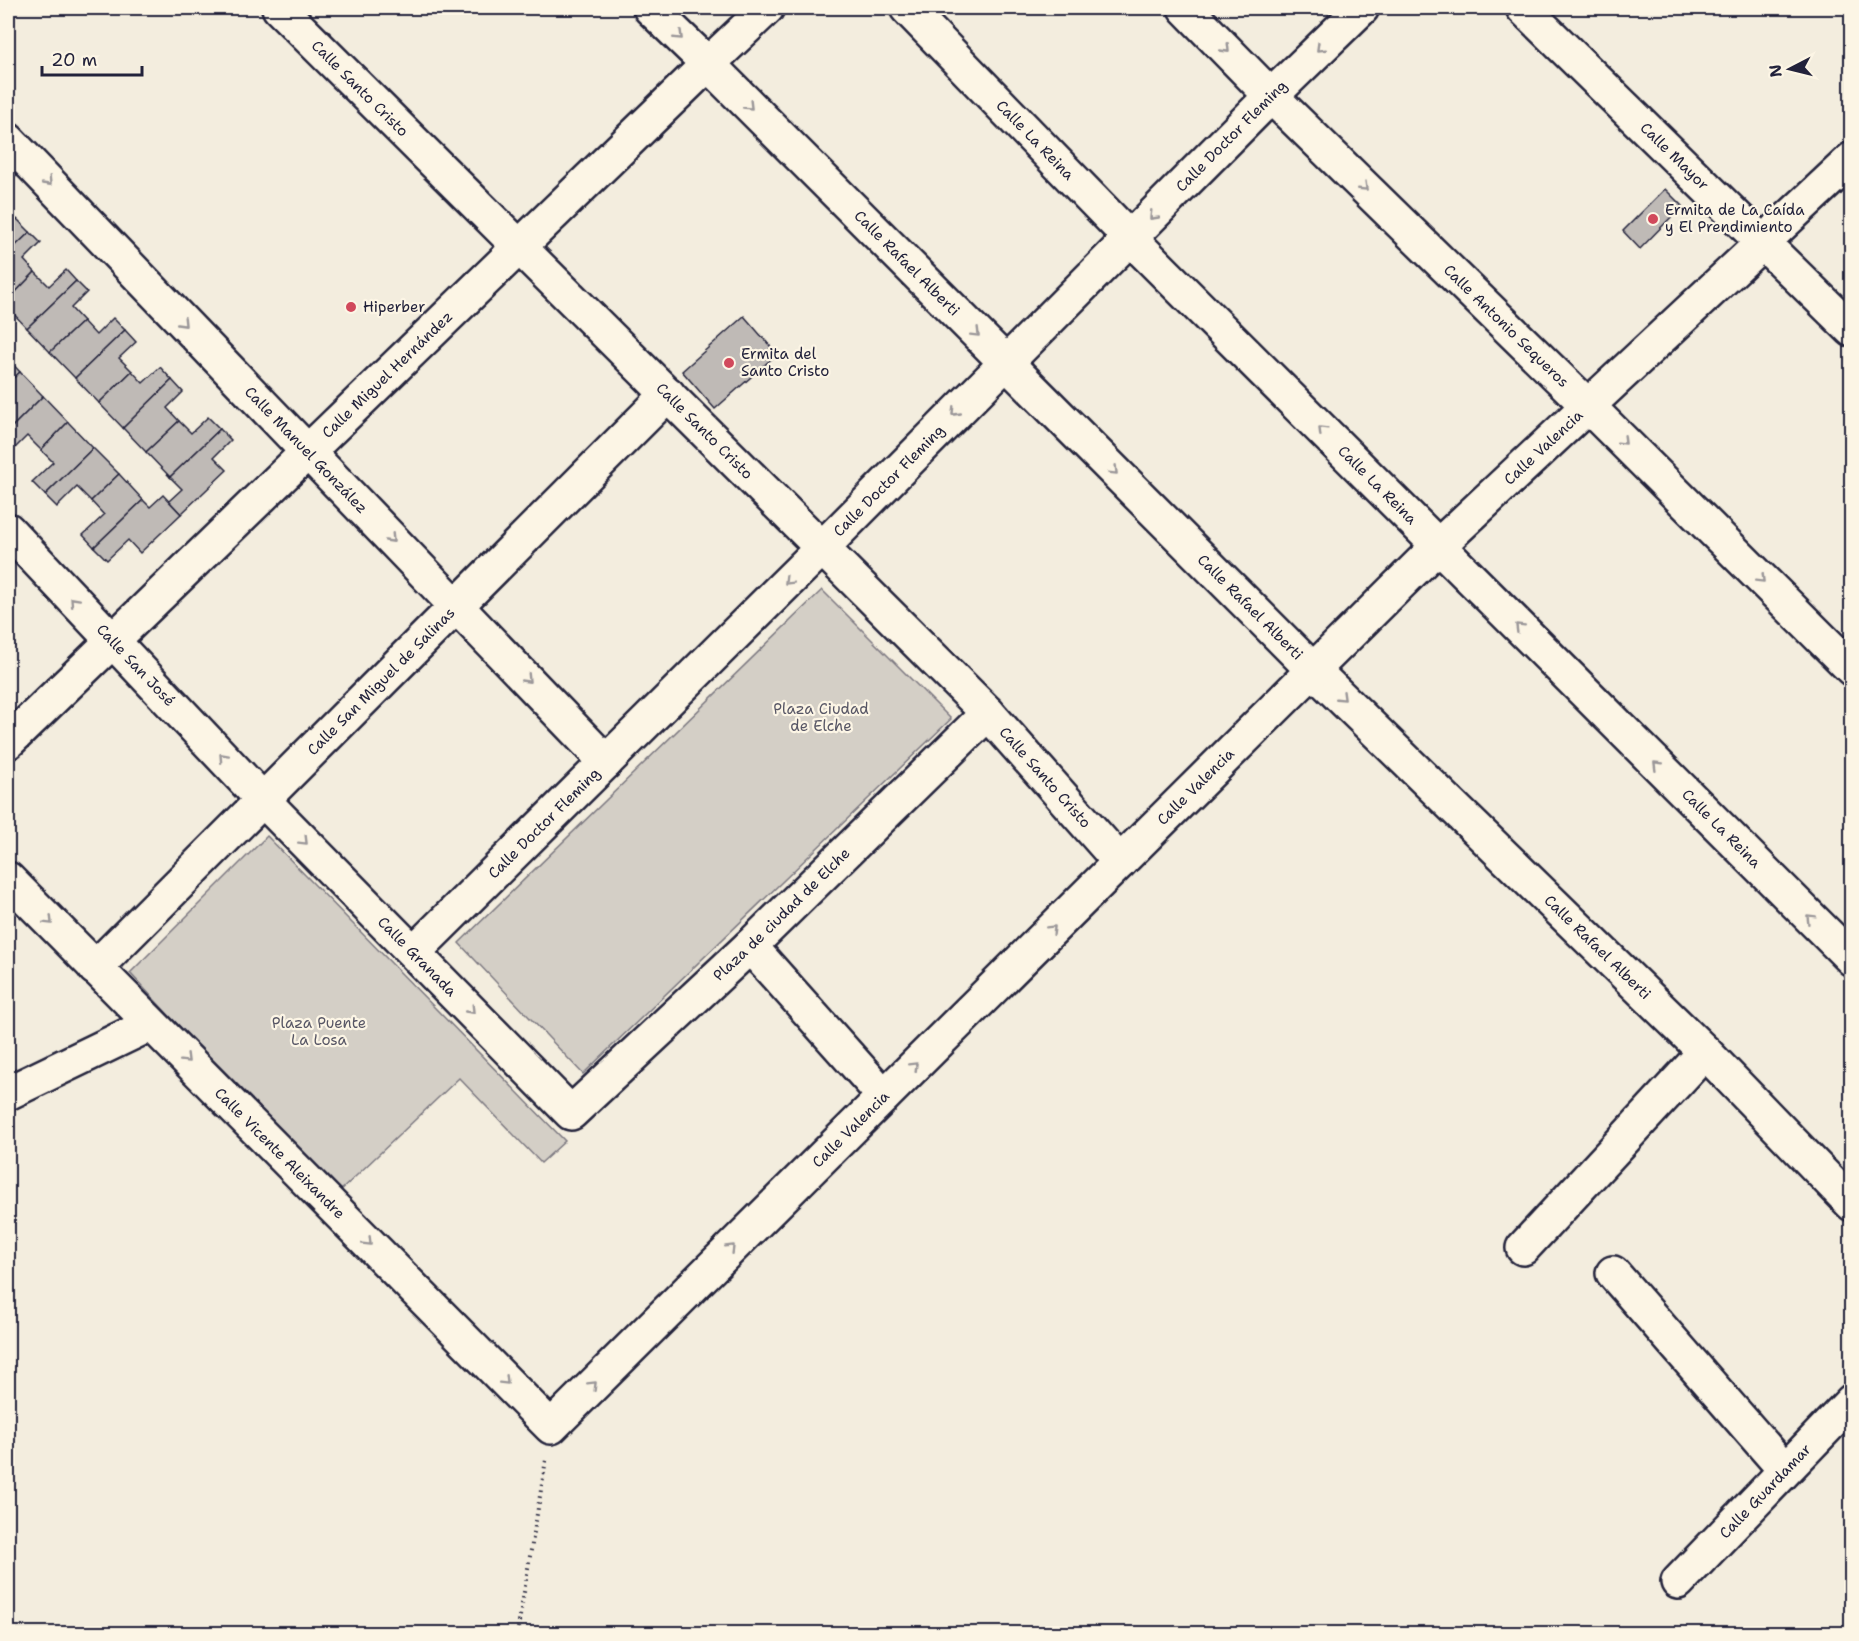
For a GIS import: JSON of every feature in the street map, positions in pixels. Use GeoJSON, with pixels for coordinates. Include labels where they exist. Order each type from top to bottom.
{"type":"FeatureCollection","features":[{"type":"Feature","properties":{"kind":"street","name":"Calle Santo Cristo"},"geometry":{"type":"LineString","coordinates":[[279,8],[987,713],[1120,862]]}},
{"type":"Feature","properties":{"kind":"street","name":"Calle Rafael Alberti"},"geometry":{"type":"LineString","coordinates":[[650,8],[1313,670],[1705,1052],[1851,1204]]}},
{"type":"Feature","properties":{"kind":"street","name":"Calle Miguel Hernández"},"geometry":{"type":"LineString","coordinates":[[8,741],[767,8]]}},
{"type":"Feature","properties":{"kind":"street","name":"Calle La Reina"},"geometry":{"type":"LineString","coordinates":[[907,8],[1131,239],[1851,959]]}},
{"type":"Feature","properties":{"kind":"street","name":"Calle Antonio Sequeros"},"geometry":{"type":"LineString","coordinates":[[1185,8],[1270,96],[1587,405],[1851,669]]}},
{"type":"Feature","properties":{"kind":"street","name":"Calle Doctor Fleming"},"geometry":{"type":"LineString","coordinates":[[414,952],[822,548],[1004,362],[1131,239],[1270,96],[1362,8]]}},
{"type":"Feature","properties":{"kind":"street","name":"Calle Mayor"},"geometry":{"type":"LineString","coordinates":[[1523,8],[1851,330]]}},
{"type":"Feature","properties":{"kind":"street","name":"Calle Manuel González"},"geometry":{"type":"LineString","coordinates":[[8,140],[606,762]]}},
{"type":"Feature","properties":{"kind":"street","name":"Calle Valencia"},"geometry":{"type":"LineString","coordinates":[[551,1427],[1438,546],[1851,159]]}},
{"type":"Feature","properties":{"kind":"street","name":"Calle San Miguel de Salinas"},"geometry":{"type":"LineString","coordinates":[[95,968],[668,394]]}},
{"type":"Feature","properties":{"kind":"street","name":"Calle San José"},"geometry":{"type":"LineString","coordinates":[[8,530],[263,800]]}},
{"type":"Feature","properties":{"kind":"street","name":"Plaza de ciudad de Elche"},"geometry":{"type":"LineString","coordinates":[[572,1113],[750,946],[987,713]]}},
{"type":"Feature","properties":{"kind":"street","name":"Calle Granada"},"geometry":{"type":"LineString","coordinates":[[263,800],[572,1113]]}},
{"type":"Feature","properties":{"kind":"street","name":"Calle Vicente Aleixandre"},"geometry":{"type":"LineString","coordinates":[[8,879],[551,1427]]}},
{"type":"Feature","properties":{"kind":"street"},"geometry":{"type":"LineString","coordinates":[[750,946],[884,1096]]}},
{"type":"Feature","properties":{"kind":"street"},"geometry":{"type":"LineString","coordinates":[[8,1093],[151,1024]]}},
{"type":"Feature","properties":{"kind":"street"},"geometry":{"type":"LineString","coordinates":[[1523,1248],[1705,1052]]}},
{"type":"Feature","properties":{"kind":"street"},"geometry":{"type":"LineString","coordinates":[[1613,1273],[1785,1470]]}},
{"type":"Feature","properties":{"kind":"street","name":"Calle Guardamar"},"geometry":{"type":"LineString","coordinates":[[1678,1582],[1851,1401]]}},
{"type":"Feature","properties":{"kind":"path"},"geometry":{"type":"LineString","coordinates":[[517,1634],[551,1427]]}},
{"type":"Feature","properties":{"kind":"green space","name":"Plaza Ciudad de Elche"},"geometry":{"type":"Polygon","coordinates":[[[822,590],[951,719],[583,1074],[459,943],[822,590]]]}},
{"type":"Feature","properties":{"kind":"green space","name":"Plaza Puente La Losa"},"geometry":{"type":"Polygon","coordinates":[[[267,836],[565,1141],[541,1163],[459,1078],[335,1196],[130,973],[267,836]]]}},
{"type":"Feature","properties":{"kind":"building","name":"Ermita de La Caída y El Prendimiento"},"geometry":{"type":"Polygon","coordinates":[[[1665,189],[1682,206],[1640,249],[1623,231],[1665,189]]]}},
{"type":"Feature","properties":{"kind":"building"},"geometry":{"type":"Polygon","coordinates":[[[17,219],[30,232],[8,253],[8,229],[17,219]]]}},
{"type":"Feature","properties":{"kind":"building"},"geometry":{"type":"Polygon","coordinates":[[[30,232],[41,243],[24,260],[35,272],[8,300],[8,253],[30,232]]]}},
{"type":"Feature","properties":{"kind":"building"},"geometry":{"type":"Polygon","coordinates":[[[66,270],[76,281],[27,328],[8,308],[8,300],[35,272],[49,286],[66,270]]]}},
{"type":"Feature","properties":{"kind":"building"},"geometry":{"type":"Polygon","coordinates":[[[76,281],[87,292],[71,308],[83,321],[50,352],[27,328],[76,281]]]}},
{"type":"Feature","properties":{"kind":"building","name":"Ermita del Santo Cristo"},"geometry":{"type":"Polygon","coordinates":[[[744,316],[777,354],[715,409],[682,371],[744,316]]]}},
{"type":"Feature","properties":{"kind":"building"},"geometry":{"type":"Polygon","coordinates":[[[113,318],[125,330],[75,378],[50,352],[83,321],[96,335],[113,318]]]}},
{"type":"Feature","properties":{"kind":"building"},"geometry":{"type":"Polygon","coordinates":[[[125,330],[136,342],[119,358],[132,371],[99,403],[75,378],[125,330]]]}},
{"type":"Feature","properties":{"kind":"building"},"geometry":{"type":"Polygon","coordinates":[[[8,359],[20,372],[8,383],[8,359]]]}},
{"type":"Feature","properties":{"kind":"building"},"geometry":{"type":"Polygon","coordinates":[[[160,367],[172,380],[123,428],[99,403],[132,371],[143,383],[160,367]]]}},
{"type":"Feature","properties":{"kind":"building"},"geometry":{"type":"Polygon","coordinates":[[[20,372],[43,396],[8,431],[8,383],[20,372]]]}},
{"type":"Feature","properties":{"kind":"building"},"geometry":{"type":"Polygon","coordinates":[[[172,380],[183,392],[167,408],[179,421],[146,452],[123,428],[172,380]]]}},
{"type":"Feature","properties":{"kind":"building"},"geometry":{"type":"Polygon","coordinates":[[[43,396],[68,422],[41,450],[27,436],[8,455],[8,431],[43,396]]]}},
{"type":"Feature","properties":{"kind":"building"},"geometry":{"type":"Polygon","coordinates":[[[208,417],[220,429],[170,477],[146,452],[179,421],[191,433],[208,417]]]}},
{"type":"Feature","properties":{"kind":"building"},"geometry":{"type":"Polygon","coordinates":[[[68,422],[93,448],[45,495],[32,482],[53,462],[41,450],[68,422]]]}},
{"type":"Feature","properties":{"kind":"building"},"geometry":{"type":"Polygon","coordinates":[[[220,429],[231,440],[214,457],[227,470],[181,514],[169,501],[182,489],[170,477],[220,429]]]}},
{"type":"Feature","properties":{"kind":"building"},"geometry":{"type":"Polygon","coordinates":[[[93,448],[119,474],[91,501],[77,487],[57,507],[45,495],[93,448]]]}},
{"type":"Feature","properties":{"kind":"building"},"geometry":{"type":"Polygon","coordinates":[[[119,474],[143,500],[94,547],[83,535],[104,515],[91,501],[119,474]]]}},
{"type":"Feature","properties":{"kind":"building"},"geometry":{"type":"Polygon","coordinates":[[[163,495],[181,514],[140,553],[128,540],[107,560],[94,547],[143,500],[150,507],[163,495]]]}},
{"type":"Feature","properties":{"kind":"place","name":"Ermita de La Caída y El Prendimiento"},"geometry":{"type":"Point","coordinates":[1653,219]}},
{"type":"Feature","properties":{"kind":"place","name":"Hiperber"},"geometry":{"type":"Point","coordinates":[351,307]}},
{"type":"Feature","properties":{"kind":"place","name":"Ermita del Santo Cristo"},"geometry":{"type":"Point","coordinates":[729,363]}}]}
